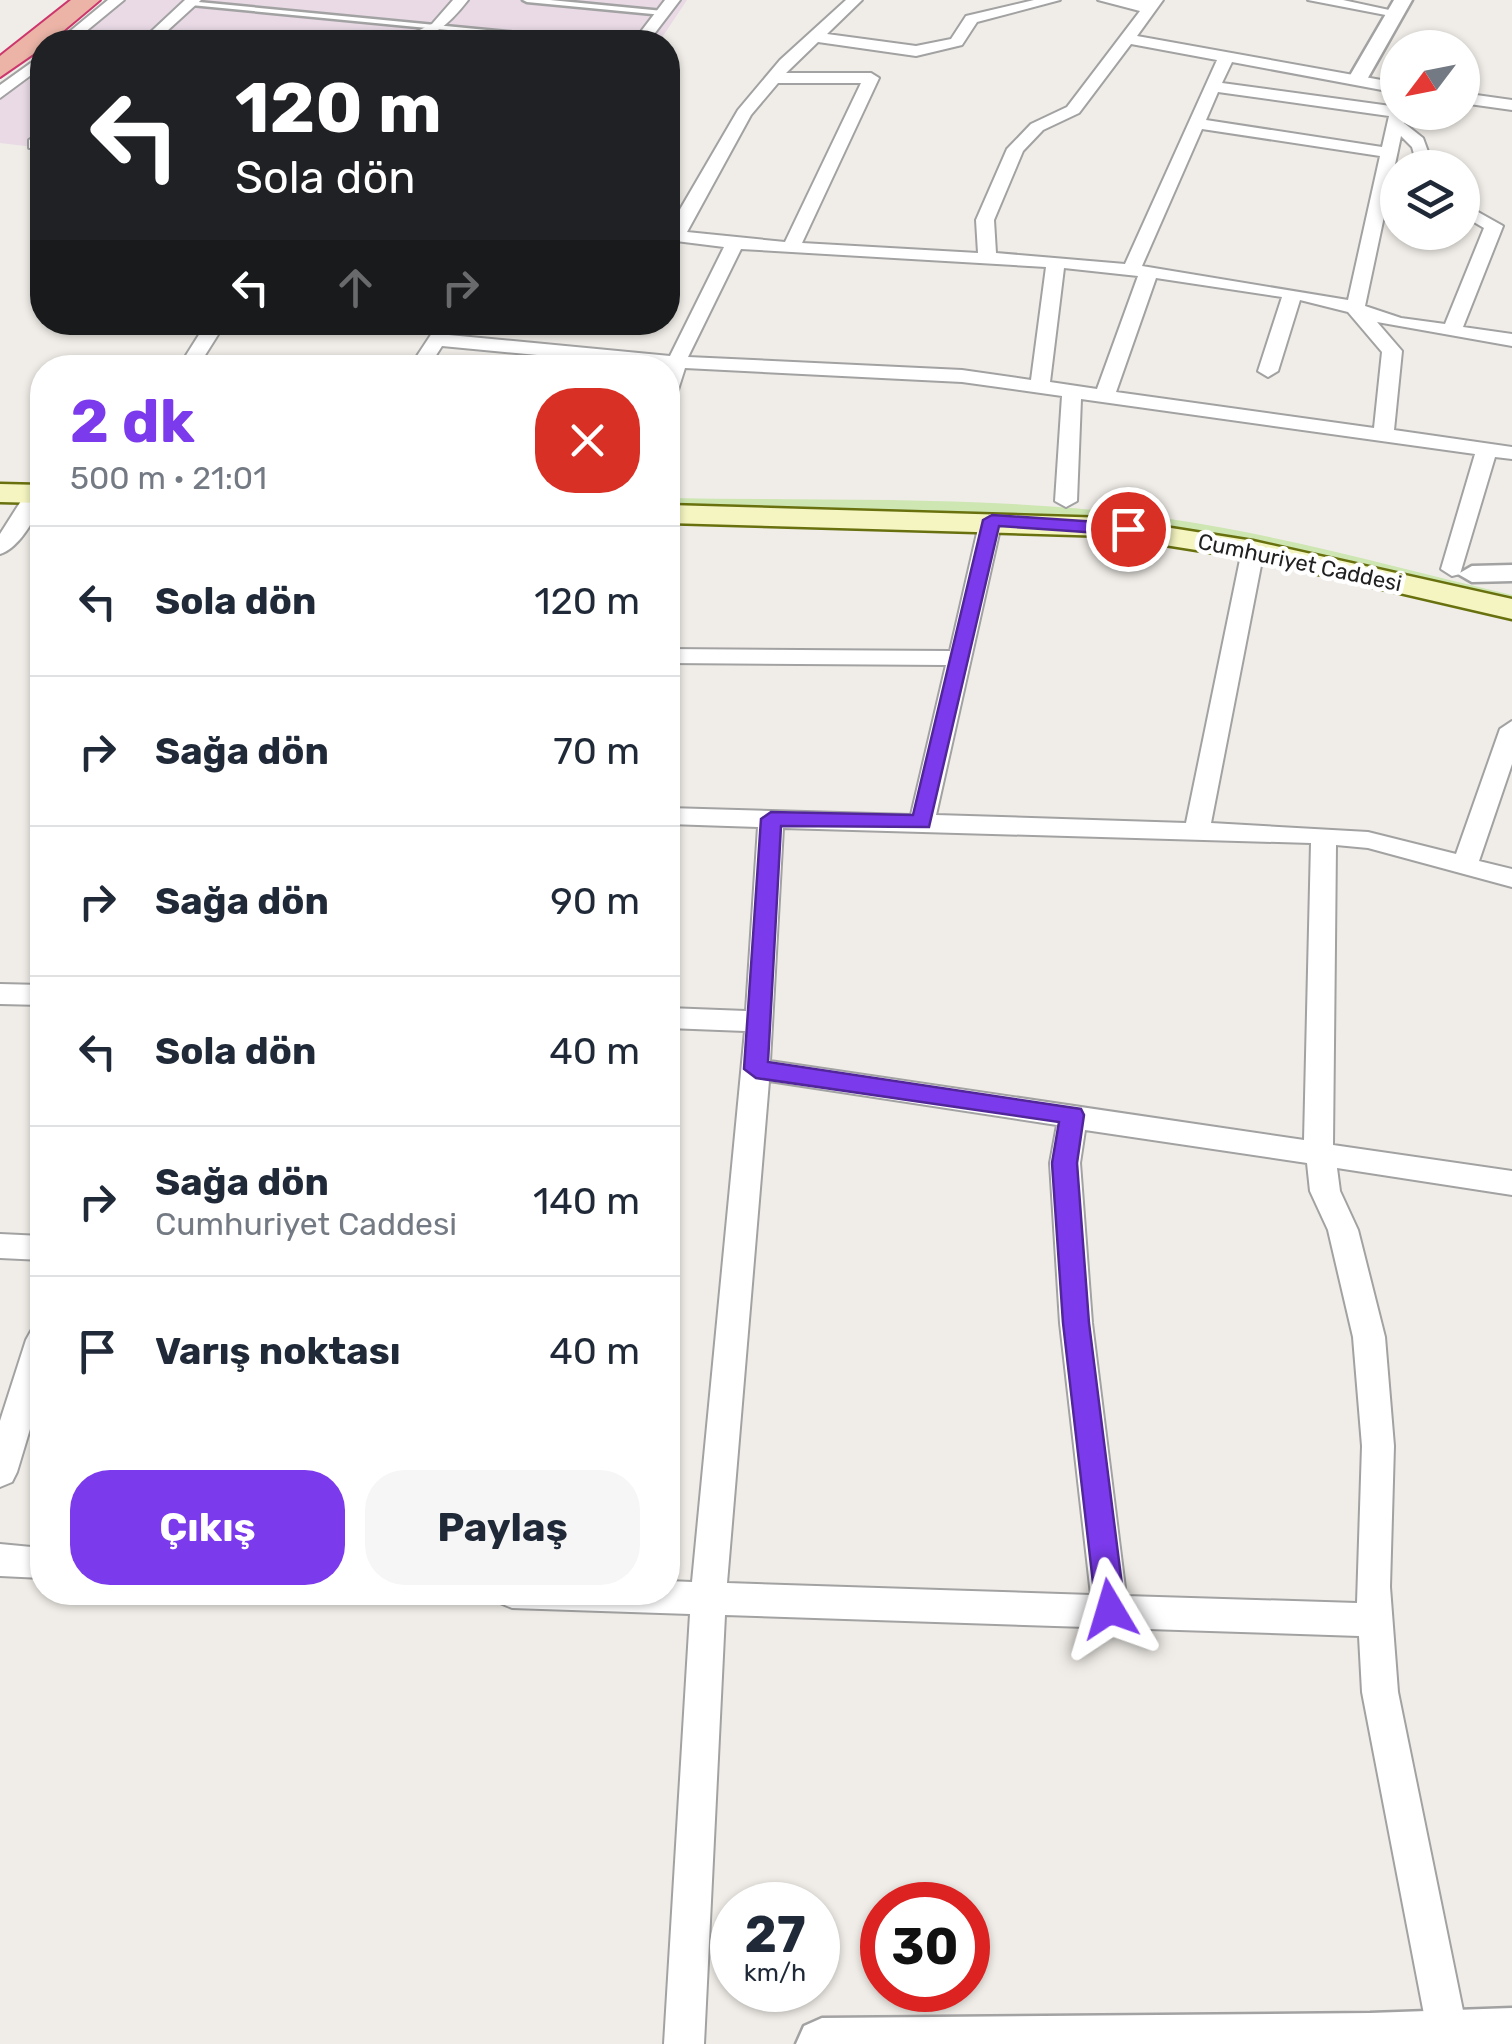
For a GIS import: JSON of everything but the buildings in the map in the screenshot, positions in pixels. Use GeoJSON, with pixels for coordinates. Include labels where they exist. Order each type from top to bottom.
{"type":"FeatureCollection","features":[{"type":"Feature","properties":{"kind":"highway"},"geometry":{"type":"LineString","coordinates":[[0,38],[48,0]]}},
{"type":"Feature","properties":{"kind":"highway"},"geometry":{"type":"LineString","coordinates":[[49,30],[87,0]]}},
{"type":"Feature","properties":{"kind":"highway"},"geometry":{"type":"LineString","coordinates":[[0,69],[30,45]]}},
{"type":"Feature","properties":{"kind":"main road"},"geometry":{"type":"LineString","coordinates":[[0,476],[30,485]]}},
{"type":"Feature","properties":{"kind":"main road"},"geometry":{"type":"LineString","coordinates":[[0,493],[30,489]]}},
{"type":"Feature","properties":{"kind":"main road","name":"Cumhuriyet Caddesi"},"geometry":{"type":"LineString","coordinates":[[680,491],[1066,501],[1229,522],[1512,584]]}},
{"type":"Feature","properties":{"kind":"main road","name":"Cumhuriyet Caddesi"},"geometry":{"type":"LineString","coordinates":[[680,514],[992,520],[1122,528],[1253,550],[1512,608]]}},
{"type":"Feature","properties":{"kind":"street"},"geometry":{"type":"LineString","coordinates":[[79,30],[117,0]]}},
{"type":"Feature","properties":{"kind":"street"},"geometry":{"type":"LineString","coordinates":[[442,30],[461,0]]}},
{"type":"Feature","properties":{"kind":"street"},"geometry":{"type":"LineString","coordinates":[[680,222],[732,132],[774,78],[856,0]]}},
{"type":"Feature","properties":{"kind":"street"},"geometry":{"type":"LineString","coordinates":[[814,37],[887,49],[931,50],[957,42],[971,19],[1053,0]]}},
{"type":"Feature","properties":{"kind":"street"},"geometry":{"type":"LineString","coordinates":[[1105,0],[1153,4]]}},
{"type":"Feature","properties":{"kind":"street"},"geometry":{"type":"LineString","coordinates":[[1315,0],[1399,6],[1358,79]]}},
{"type":"Feature","properties":{"kind":"street"},"geometry":{"type":"LineString","coordinates":[[160,30],[192,1]]}},
{"type":"Feature","properties":{"kind":"street"},"geometry":{"type":"LineString","coordinates":[[987,258],[986,220],[1015,149],[1037,128],[1073,110],[1153,4]]}},
{"type":"Feature","properties":{"kind":"street"},"geometry":{"type":"LineString","coordinates":[[649,30],[668,6]]}},
{"type":"Feature","properties":{"kind":"street"},"geometry":{"type":"LineString","coordinates":[[1125,38],[1380,84]]}},
{"type":"Feature","properties":{"kind":"street"},"geometry":{"type":"LineString","coordinates":[[1105,395],[1140,272],[1226,55]]}},
{"type":"Feature","properties":{"kind":"street"},"geometry":{"type":"LineString","coordinates":[[0,93],[30,69]]}},
{"type":"Feature","properties":{"kind":"street"},"geometry":{"type":"LineString","coordinates":[[774,78],[872,78],[791,248]]}},
{"type":"Feature","properties":{"kind":"street"},"geometry":{"type":"LineString","coordinates":[[1213,87],[1380,113]]}},
{"type":"Feature","properties":{"kind":"street"},"geometry":{"type":"LineString","coordinates":[[1480,101],[1512,106]]}},
{"type":"Feature","properties":{"kind":"street"},"geometry":{"type":"LineString","coordinates":[[1197,124],[1380,151]]}},
{"type":"Feature","properties":{"kind":"street"},"geometry":{"type":"LineString","coordinates":[[1452,331],[1494,226],[1480,218]]}},
{"type":"Feature","properties":{"kind":"street"},"geometry":{"type":"LineString","coordinates":[[1355,308],[1380,219]]}},
{"type":"Feature","properties":{"kind":"street"},"geometry":{"type":"LineString","coordinates":[[680,237],[791,248],[1056,262],[1140,272],[1293,293],[1355,308],[1398,324],[1512,340]]}},
{"type":"Feature","properties":{"kind":"street"},"geometry":{"type":"LineString","coordinates":[[679,355],[735,243]]}},
{"type":"Feature","properties":{"kind":"street"},"geometry":{"type":"LineString","coordinates":[[1040,386],[1056,262]]}},
{"type":"Feature","properties":{"kind":"street"},"geometry":{"type":"LineString","coordinates":[[1268,371],[1293,293]]}},
{"type":"Feature","properties":{"kind":"street"},"geometry":{"type":"LineString","coordinates":[[1355,308],[1392,352],[1383,437]]}},
{"type":"Feature","properties":{"kind":"street"},"geometry":{"type":"LineString","coordinates":[[473,335],[623,355]]}},
{"type":"Feature","properties":{"kind":"street"},"geometry":{"type":"LineString","coordinates":[[680,362],[962,376],[1512,453]]}},
{"type":"Feature","properties":{"kind":"street"},"geometry":{"type":"LineString","coordinates":[[1066,501],[1072,390]]}},
{"type":"Feature","properties":{"kind":"street"},"geometry":{"type":"LineString","coordinates":[[1486,451],[1462,572],[1512,573]]}},
{"type":"Feature","properties":{"kind":"street"},"geometry":{"type":"LineString","coordinates":[[0,548],[30,506]]}},
{"type":"Feature","properties":{"kind":"street"},"geometry":{"type":"LineString","coordinates":[[922,822],[992,520]]}},
{"type":"Feature","properties":{"kind":"street"},"geometry":{"type":"LineString","coordinates":[[1197,829],[1253,550]]}},
{"type":"Feature","properties":{"kind":"street"},"geometry":{"type":"LineString","coordinates":[[680,656],[960,658]]}},
{"type":"Feature","properties":{"kind":"street"},"geometry":{"type":"LineString","coordinates":[[1465,864],[1512,730]]}},
{"type":"Feature","properties":{"kind":"street"},"geometry":{"type":"LineString","coordinates":[[680,816],[1324,835],[1368,840],[1512,878]]}},
{"type":"Feature","properties":{"kind":"street"},"geometry":{"type":"LineString","coordinates":[[684,2044],[708,1598],[756,1069],[771,819]]}},
{"type":"Feature","properties":{"kind":"street"},"geometry":{"type":"LineString","coordinates":[[1324,835],[1320,1151],[1326,1191],[1344,1230],[1369,1336],[1378,1446],[1375,1620],[1380,1692],[1448,2035]]}},
{"type":"Feature","properties":{"kind":"street"},"geometry":{"type":"LineString","coordinates":[[0,994],[30,995]]}},
{"type":"Feature","properties":{"kind":"street"},"geometry":{"type":"LineString","coordinates":[[680,1018],[759,1021]]}},
{"type":"Feature","properties":{"kind":"street"},"geometry":{"type":"LineString","coordinates":[[756,1069],[1320,1151],[1512,1183]]}},
{"type":"Feature","properties":{"kind":"street"},"geometry":{"type":"LineString","coordinates":[[1072,1115],[1064,1163],[1070,1248],[1110,1609]]}},
{"type":"Feature","properties":{"kind":"street"},"geometry":{"type":"LineString","coordinates":[[0,1246],[30,1247]]}},
{"type":"Feature","properties":{"kind":"street"},"geometry":{"type":"LineString","coordinates":[[0,1472],[30,1378]]}},
{"type":"Feature","properties":{"kind":"street"},"geometry":{"type":"LineString","coordinates":[[0,1560],[30,1563]]}},
{"type":"Feature","properties":{"kind":"street"},"geometry":{"type":"LineString","coordinates":[[680,1597],[1375,1620]]}},
{"type":"Feature","properties":{"kind":"street"},"geometry":{"type":"LineString","coordinates":[[822,2044],[1371,2042],[1512,2033]]}},
{"type":"Feature","properties":{"kind":"lane"},"geometry":{"type":"LineString","coordinates":[[528,0],[668,6]]}},
{"type":"Feature","properties":{"kind":"lane"},"geometry":{"type":"LineString","coordinates":[[192,1],[403,30]]}},
{"type":"Feature","properties":{"kind":"shaded area"},"geometry":{"type":"Polygon","coordinates":[[[124,0],[687,0],[667,30],[85,30],[124,0]]]}},
{"type":"Feature","properties":{"kind":"shaded area"},"geometry":{"type":"Polygon","coordinates":[[[30,74],[30,147],[0,143],[0,98],[30,74]]]}},
{"type":"Feature","properties":{"kind":"green space"},"geometry":{"type":"Polygon","coordinates":[[[680,498],[982,503],[1108,511],[1256,534],[1512,595],[1512,602],[1288,548],[1107,519],[680,506],[680,498]]]}},
{"type":"Feature","properties":{"kind":"route"},"geometry":{"type":"LineString","coordinates":[[1110,1609],[1076,1323],[1064,1163],[1072,1115],[756,1069],[771,819],[922,822],[992,520],[1128,529]]}}]}
